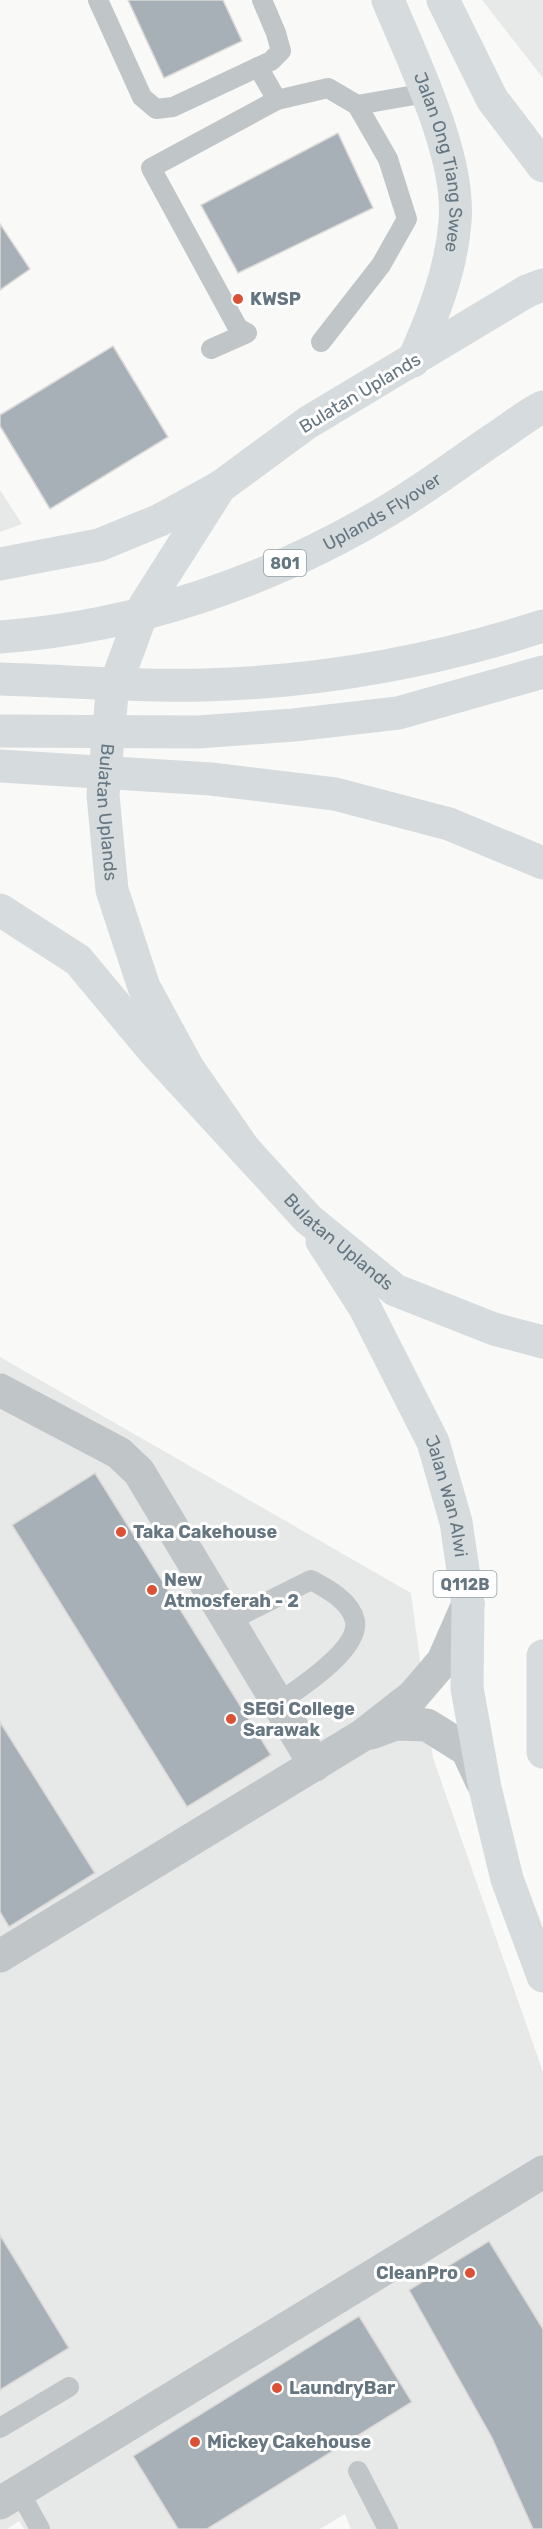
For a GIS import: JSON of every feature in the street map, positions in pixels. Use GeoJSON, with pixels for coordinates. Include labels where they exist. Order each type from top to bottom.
{"type":"FeatureCollection","features":[{"type":"Feature","properties":{"kind":"main road","name":"Jalan Ong Tiang Swee"},"geometry":{"type":"LineString","coordinates":[[388,0],[426,93],[451,168],[455,220],[448,269],[434,315],[413,361]]}},
{"type":"Feature","properties":{"kind":"main road"},"geometry":{"type":"LineString","coordinates":[[443,0],[492,99],[543,166]]}},
{"type":"Feature","properties":{"kind":"main road","name":"Bulatan Uplands"},"geometry":{"type":"LineString","coordinates":[[543,285],[527,291],[307,423],[220,488],[146,604],[112,694],[103,795],[112,890],[144,987],[188,1068],[245,1150],[308,1218],[395,1290],[494,1329],[543,1342]]}},
{"type":"Feature","properties":{"kind":"main road","name":"Uplands Flyover"},"geometry":{"type":"LineString","coordinates":[[0,637],[53,633],[116,621],[195,599],[286,563],[391,508],[541,408]]}},
{"type":"Feature","properties":{"kind":"main road"},"geometry":{"type":"LineString","coordinates":[[0,564],[99,545],[160,520],[220,488]]}},
{"type":"Feature","properties":{"kind":"main road"},"geometry":{"type":"LineString","coordinates":[[0,679],[204,685],[303,678],[476,648],[543,626]]}},
{"type":"Feature","properties":{"kind":"main road"},"geometry":{"type":"LineString","coordinates":[[0,731],[198,732],[294,725],[398,713],[543,672]]}},
{"type":"Feature","properties":{"kind":"main road"},"geometry":{"type":"LineString","coordinates":[[0,766],[211,779],[334,794],[449,824],[543,863]]}},
{"type":"Feature","properties":{"kind":"main road"},"geometry":{"type":"LineString","coordinates":[[0,910],[78,960],[153,1050],[245,1150]]}},
{"type":"Feature","properties":{"kind":"main road","name":"Jalan Wan Alwi"},"geometry":{"type":"LineString","coordinates":[[308,1218],[365,1308],[433,1442],[456,1522],[468,1604],[467,1688],[485,1788],[507,1879],[543,1976]]}},
{"type":"Feature","properties":{"kind":"main road"},"geometry":{"type":"LineString","coordinates":[[543,1656],[543,1752]]}},
{"type":"Feature","properties":{"kind":"street"},"geometry":{"type":"LineString","coordinates":[[0,1390],[119,1453],[139,1472],[315,1765]]}},
{"type":"Feature","properties":{"kind":"street"},"geometry":{"type":"LineString","coordinates":[[0,1956],[363,1735],[413,1696],[443,1661],[468,1604]]}},
{"type":"Feature","properties":{"kind":"street"},"geometry":{"type":"LineString","coordinates":[[363,1735],[395,1724],[427,1725],[467,1750],[485,1788]]}},
{"type":"Feature","properties":{"kind":"street"},"geometry":{"type":"LineString","coordinates":[[10,2497],[543,2172]]}},
{"type":"Feature","properties":{"kind":"lane"},"geometry":{"type":"LineString","coordinates":[[98,0],[142,97],[156,109],[173,107],[271,61],[281,51],[262,0]]}},
{"type":"Feature","properties":{"kind":"lane"},"geometry":{"type":"LineString","coordinates":[[258,67],[277,100]]}},
{"type":"Feature","properties":{"kind":"lane"},"geometry":{"type":"LineString","coordinates":[[211,349],[247,333],[238,328],[151,168],[277,100],[328,88],[357,105],[388,159],[407,219],[381,265],[321,342]]}},
{"type":"Feature","properties":{"kind":"lane"},"geometry":{"type":"LineString","coordinates":[[357,105],[426,93]]}},
{"type":"Feature","properties":{"kind":"lane"},"geometry":{"type":"LineString","coordinates":[[229,1621],[311,1580],[330,1591],[346,1605],[355,1621],[352,1636],[327,1669],[278,1703]]}},
{"type":"Feature","properties":{"kind":"lane"},"geometry":{"type":"LineString","coordinates":[[0,2428],[69,2387]]}},
{"type":"Feature","properties":{"kind":"lane"},"geometry":{"type":"LineString","coordinates":[[358,2471],[388,2529]]}},
{"type":"Feature","properties":{"kind":"lane"},"geometry":{"type":"LineString","coordinates":[[10,2497],[40,2529]]}},
{"type":"Feature","properties":{"kind":"shaded area"},"geometry":{"type":"Polygon","coordinates":[[[482,0],[543,0],[543,78],[482,0]]]}},
{"type":"Feature","properties":{"kind":"shaded area"},"geometry":{"type":"Polygon","coordinates":[[[0,490],[22,524],[0,532],[0,490]]]}},
{"type":"Feature","properties":{"kind":"shaded area"},"geometry":{"type":"Polygon","coordinates":[[[0,1357],[411,1593],[433,1758],[543,2072],[543,2529],[351,2529],[345,2514],[320,2529],[24,2529],[19,2521],[7,2529],[0,2529],[0,1357]]]}},
{"type":"Feature","properties":{"kind":"building"},"geometry":{"type":"Polygon","coordinates":[[[128,0],[223,0],[242,41],[164,78],[128,0]]]}},
{"type":"Feature","properties":{"kind":"building"},"geometry":{"type":"Polygon","coordinates":[[[338,133],[373,208],[238,273],[201,205],[338,133]]]}},
{"type":"Feature","properties":{"kind":"building"},"geometry":{"type":"Polygon","coordinates":[[[0,224],[30,269],[0,290],[0,224]]]}},
{"type":"Feature","properties":{"kind":"building"},"geometry":{"type":"Polygon","coordinates":[[[113,346],[168,437],[50,509],[0,426],[0,415],[113,346]]]}},
{"type":"Feature","properties":{"kind":"building"},"geometry":{"type":"Polygon","coordinates":[[[95,1473],[271,1755],[187,1807],[12,1525],[95,1473]]]}},
{"type":"Feature","properties":{"kind":"building"},"geometry":{"type":"Polygon","coordinates":[[[0,1722],[95,1873],[9,1927],[0,1912],[0,1722]]]}},
{"type":"Feature","properties":{"kind":"building"},"geometry":{"type":"Polygon","coordinates":[[[0,2235],[69,2348],[0,2390],[0,2235]]]}},
{"type":"Feature","properties":{"kind":"building"},"geometry":{"type":"Polygon","coordinates":[[[489,2241],[543,2329],[543,2529],[533,2529],[492,2438],[409,2290],[489,2241]]]}},
{"type":"Feature","properties":{"kind":"building"},"geometry":{"type":"Polygon","coordinates":[[[359,2316],[412,2402],[207,2529],[178,2529],[133,2456],[359,2316]]]}},
{"type":"Feature","properties":{"kind":"place","name":"KWSP"},"geometry":{"type":"Point","coordinates":[238,299]}},
{"type":"Feature","properties":{"kind":"place","name":"Taka Cakehouse"},"geometry":{"type":"Point","coordinates":[121,1532]}},
{"type":"Feature","properties":{"kind":"place","name":"New Atmosferah - 2"},"geometry":{"type":"Point","coordinates":[152,1590]}},
{"type":"Feature","properties":{"kind":"place","name":"SEGi College Sarawak"},"geometry":{"type":"Point","coordinates":[231,1719]}},
{"type":"Feature","properties":{"kind":"place","name":"CleanPro"},"geometry":{"type":"Point","coordinates":[470,2273]}},
{"type":"Feature","properties":{"kind":"place","name":"LaundryBar"},"geometry":{"type":"Point","coordinates":[277,2388]}},
{"type":"Feature","properties":{"kind":"place","name":"Mickey Cakehouse"},"geometry":{"type":"Point","coordinates":[195,2442]}}]}
